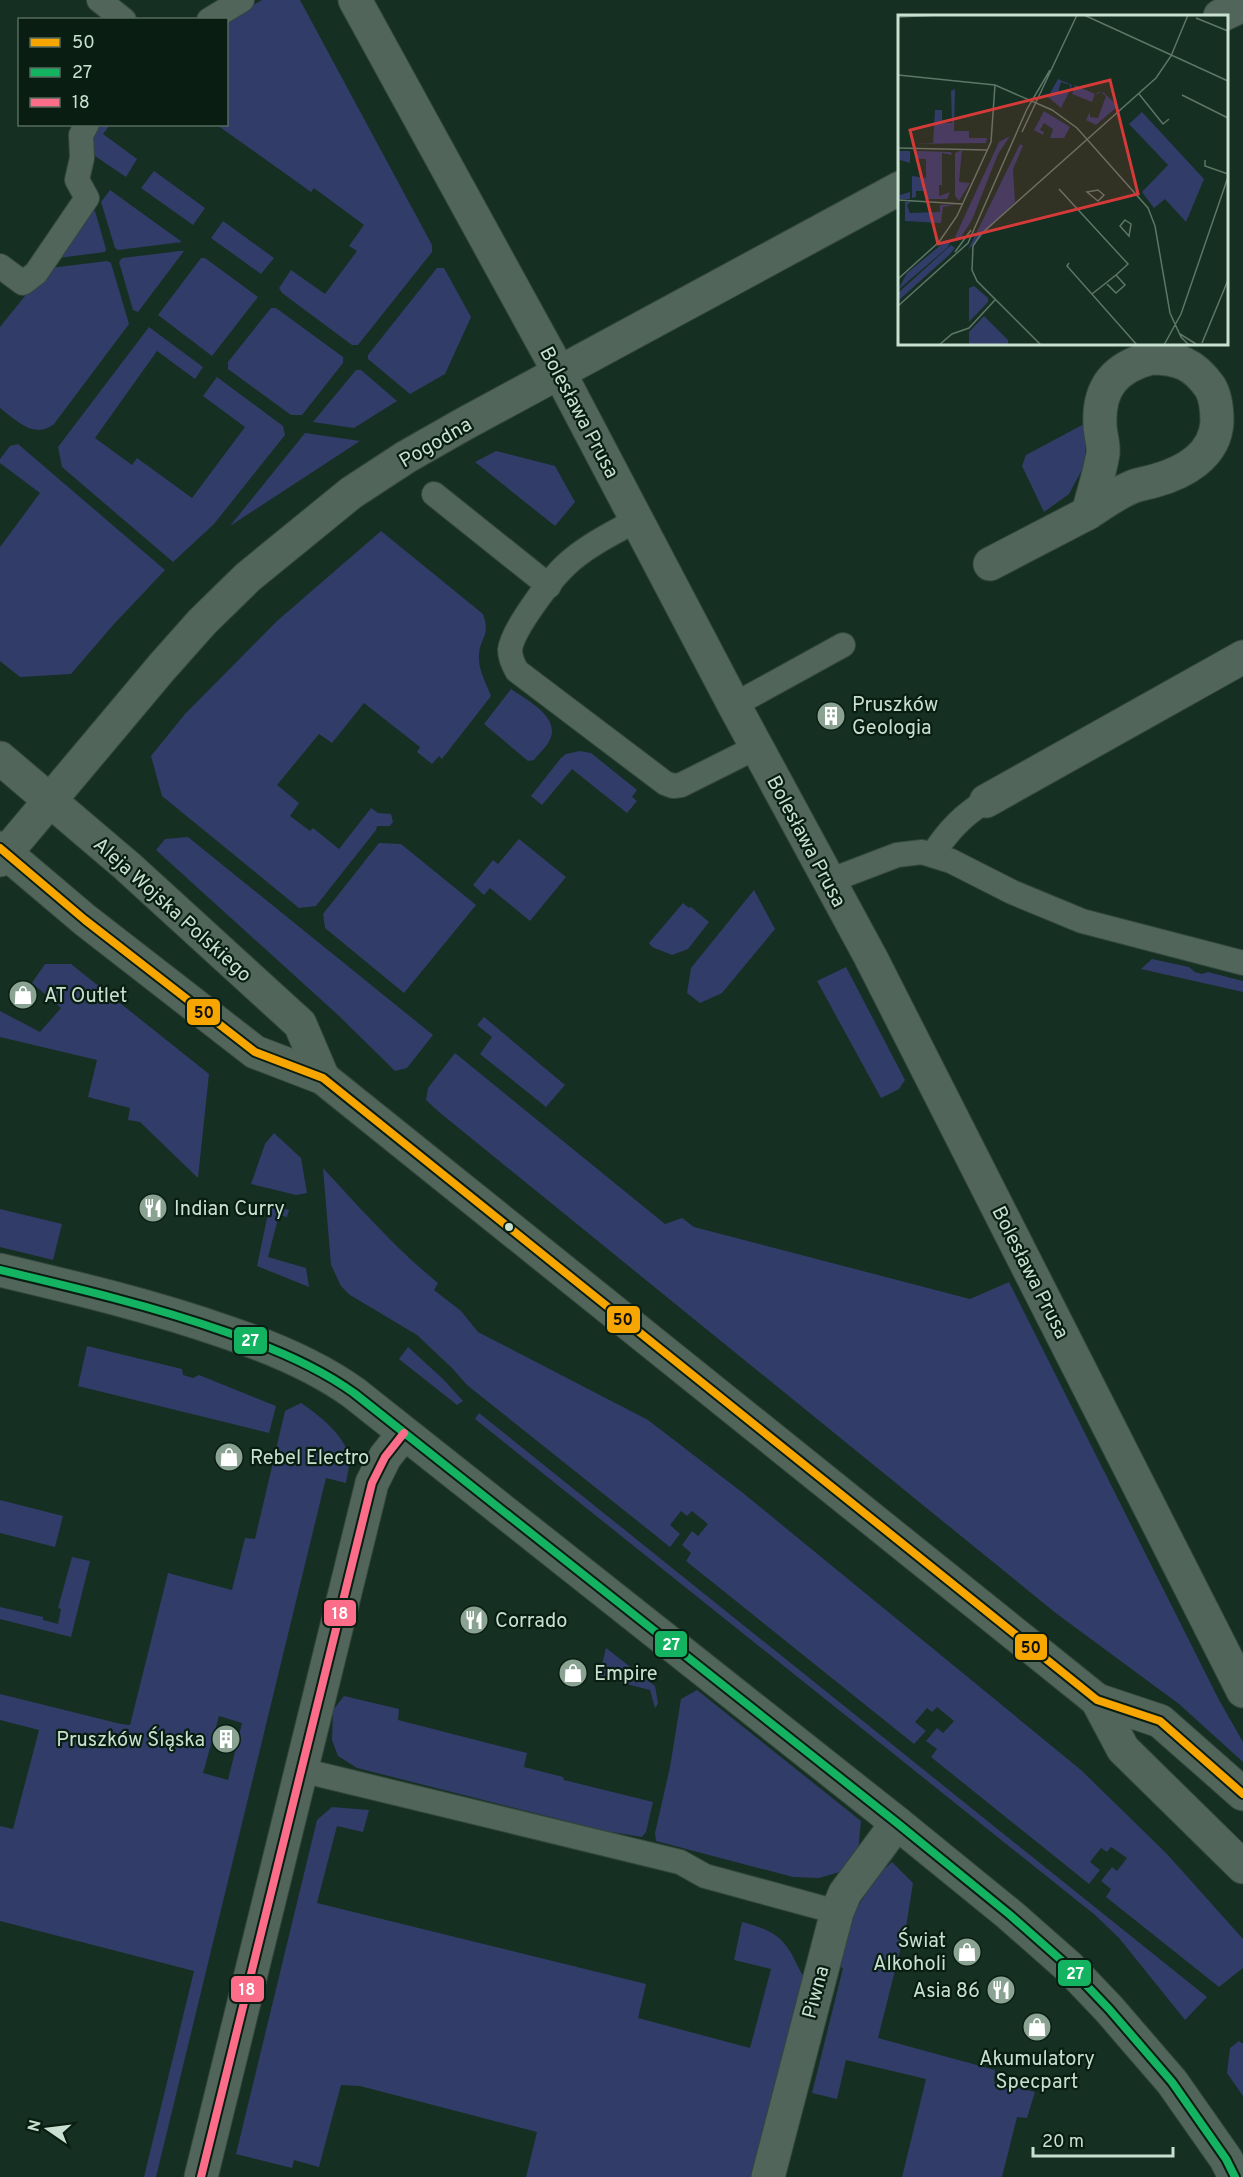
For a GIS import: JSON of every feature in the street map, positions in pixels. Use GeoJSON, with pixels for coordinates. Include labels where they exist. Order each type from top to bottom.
{"type":"FeatureCollection","features":[{"type":"Feature","properties":{"kind":"street","name":"Bolesława Prusa"},"geometry":{"type":"LineString","coordinates":[[355,0],[559,372],[734,705],[870,956],[1243,1691]]}},
{"type":"Feature","properties":{"kind":"street"},"geometry":{"type":"LineString","coordinates":[[1222,15],[1243,5]]}},
{"type":"Feature","properties":{"kind":"street","name":"Pogodna"},"geometry":{"type":"LineString","coordinates":[[2,853],[202,622],[248,577],[351,494],[406,457],[898,189]]}},
{"type":"Feature","properties":{"kind":"street"},"geometry":{"type":"LineString","coordinates":[[990,564],[1088,513],[1132,487],[1177,473],[1194,464],[1209,448],[1216,430],[1218,410],[1212,390],[1201,375],[1187,364],[1170,358],[1151,358],[1133,362],[1118,372],[1107,387],[1100,406],[1103,451],[1088,513]]}},
{"type":"Feature","properties":{"kind":"street"},"geometry":{"type":"LineString","coordinates":[[986,801],[1243,657]]}},
{"type":"Feature","properties":{"kind":"street","name":"Aleja Wojska Polskiego"},"geometry":{"type":"LineString","coordinates":[[0,758],[127,866],[300,1024],[323,1078]]}},
{"type":"Feature","properties":{"kind":"street","name":"Aleja Wojska Polskiego"},"geometry":{"type":"LineString","coordinates":[[2,853],[255,1052],[323,1078],[1097,1700],[1160,1721],[1243,1794]]}},
{"type":"Feature","properties":{"kind":"street"},"geometry":{"type":"LineString","coordinates":[[0,1270],[154,1309],[260,1344],[330,1376],[897,1823],[1010,1915],[1069,1967],[1109,2008],[1172,2082],[1226,2159],[1235,2177]]}},
{"type":"Feature","properties":{"kind":"street"},"geometry":{"type":"LineString","coordinates":[[201,2177],[372,1483],[385,1457],[404,1433]]}},
{"type":"Feature","properties":{"kind":"street","name":"Aleja Wojska Polskiego"},"geometry":{"type":"LineString","coordinates":[[1097,1700],[1123,1749],[1243,1867]]}},
{"type":"Feature","properties":{"kind":"street","name":"Piwna"},"geometry":{"type":"LineString","coordinates":[[768,2177],[837,1912],[845,1893],[897,1823]]}},
{"type":"Feature","properties":{"kind":"lane"},"geometry":{"type":"LineString","coordinates":[[99,0],[122,18]]}},
{"type":"Feature","properties":{"kind":"lane"},"geometry":{"type":"LineString","coordinates":[[212,18],[242,0]]}},
{"type":"Feature","properties":{"kind":"lane"},"geometry":{"type":"LineString","coordinates":[[0,266],[23,283],[36,273],[87,198],[77,180],[82,158],[81,135],[86,126]]}},
{"type":"Feature","properties":{"kind":"lane"},"geometry":{"type":"LineString","coordinates":[[434,495],[549,586]]}},
{"type":"Feature","properties":{"kind":"lane"},"geometry":{"type":"LineString","coordinates":[[637,520],[584,551],[566,565],[514,635],[510,649],[511,660],[517,671],[665,783],[673,786],[688,782],[757,747]]}},
{"type":"Feature","properties":{"kind":"lane"},"geometry":{"type":"LineString","coordinates":[[734,705],[843,645]]}},
{"type":"Feature","properties":{"kind":"lane"},"geometry":{"type":"LineString","coordinates":[[933,854],[945,835],[959,820],[986,801]]}},
{"type":"Feature","properties":{"kind":"lane"},"geometry":{"type":"LineString","coordinates":[[829,881],[897,855],[912,852],[933,854],[1040,905],[1082,921],[1243,963]]}},
{"type":"Feature","properties":{"kind":"lane"},"geometry":{"type":"LineString","coordinates":[[301,1770],[680,1862],[705,1876],[837,1912]]}},
{"type":"Feature","properties":{"kind":"shaded area"},"geometry":{"type":"Polygon","coordinates":[[[262,0],[300,0],[432,245],[432,252],[358,345],[352,345],[282,293],[279,288],[291,270],[325,294],[357,251],[349,246],[364,225],[314,188],[311,192],[218,126],[228,126],[228,20],[262,0]]]}},
{"type":"Feature","properties":{"kind":"shaded area"},"geometry":{"type":"Polygon","coordinates":[[[94,126],[109,126],[103,134],[137,159],[126,177],[92,154],[94,126]]]}},
{"type":"Feature","properties":{"kind":"shaded area"},"geometry":{"type":"Polygon","coordinates":[[[154,171],[205,208],[193,225],[141,188],[154,171]]]}},
{"type":"Feature","properties":{"kind":"shaded area"},"geometry":{"type":"Polygon","coordinates":[[[110,190],[182,242],[118,250],[115,248],[101,202],[110,190]]]}},
{"type":"Feature","properties":{"kind":"shaded area"},"geometry":{"type":"Polygon","coordinates":[[[91,208],[95,211],[105,252],[58,258],[91,208]]]}},
{"type":"Feature","properties":{"kind":"shaded area"},"geometry":{"type":"Polygon","coordinates":[[[223,221],[274,258],[261,274],[211,238],[223,221]]]}},
{"type":"Feature","properties":{"kind":"shaded area"},"geometry":{"type":"Polygon","coordinates":[[[184,251],[138,312],[133,310],[119,262],[122,258],[184,251]]]}},
{"type":"Feature","properties":{"kind":"shaded area"},"geometry":{"type":"Polygon","coordinates":[[[201,258],[205,258],[258,297],[212,356],[158,315],[201,258]]]}},
{"type":"Feature","properties":{"kind":"shaded area"},"geometry":{"type":"Polygon","coordinates":[[[107,261],[111,263],[129,324],[54,424],[39,430],[26,427],[0,408],[0,327],[45,271],[50,268],[107,261]]]}},
{"type":"Feature","properties":{"kind":"shaded area"},"geometry":{"type":"Polygon","coordinates":[[[437,268],[444,268],[471,317],[445,374],[410,394],[368,359],[368,355],[437,268]]]}},
{"type":"Feature","properties":{"kind":"shaded area"},"geometry":{"type":"Polygon","coordinates":[[[271,308],[276,308],[343,357],[343,363],[302,415],[291,415],[228,369],[228,362],[271,308]]]}},
{"type":"Feature","properties":{"kind":"shaded area"},"geometry":{"type":"Polygon","coordinates":[[[149,327],[203,367],[195,379],[157,351],[95,438],[132,465],[137,458],[192,498],[245,427],[203,396],[217,377],[283,426],[285,435],[214,524],[173,562],[62,467],[58,447],[149,327]]]}},
{"type":"Feature","properties":{"kind":"shaded area"},"geometry":{"type":"Polygon","coordinates":[[[356,370],[361,370],[397,401],[354,428],[313,422],[356,370]]]}},
{"type":"Feature","properties":{"kind":"shaded area"},"geometry":{"type":"Polygon","coordinates":[[[1084,424],[1086,441],[1084,466],[1069,494],[1044,512],[1022,466],[1026,455],[1084,424]]]}},
{"type":"Feature","properties":{"kind":"shaded area"},"geometry":{"type":"Polygon","coordinates":[[[305,433],[360,441],[230,526],[305,433]]]}},
{"type":"Feature","properties":{"kind":"shaded area"},"geometry":{"type":"Polygon","coordinates":[[[18,444],[165,570],[71,674],[20,677],[0,661],[0,547],[40,493],[0,463],[0,459],[10,446],[18,444]]]}},
{"type":"Feature","properties":{"kind":"shaded area"},"geometry":{"type":"Polygon","coordinates":[[[496,451],[555,466],[575,502],[555,526],[475,462],[496,451]]]}},
{"type":"Feature","properties":{"kind":"shaded area"},"geometry":{"type":"Polygon","coordinates":[[[381,531],[483,614],[486,632],[480,649],[479,661],[491,696],[442,759],[439,756],[432,764],[417,752],[420,747],[364,703],[332,743],[319,734],[277,785],[299,803],[290,816],[310,831],[313,828],[339,849],[371,808],[378,813],[391,814],[393,822],[390,826],[377,826],[316,906],[299,908],[162,796],[151,756],[185,714],[277,621],[381,531]]]}},
{"type":"Feature","properties":{"kind":"shaded area"},"geometry":{"type":"Polygon","coordinates":[[[511,689],[539,708],[550,722],[551,737],[534,760],[528,761],[484,724],[511,689]]]}},
{"type":"Feature","properties":{"kind":"shaded area"},"geometry":{"type":"Polygon","coordinates":[[[580,751],[591,753],[637,790],[632,797],[637,801],[627,813],[572,769],[542,805],[531,796],[561,758],[566,754],[580,751]]]}},
{"type":"Feature","properties":{"kind":"shaded area"},"geometry":{"type":"Polygon","coordinates":[[[188,837],[433,1035],[407,1068],[395,1071],[338,1015],[156,850],[165,839],[188,837]]]}},
{"type":"Feature","properties":{"kind":"shaded area"},"geometry":{"type":"Polygon","coordinates":[[[519,839],[566,877],[530,921],[490,888],[484,895],[473,885],[493,860],[498,864],[519,839]]]}},
{"type":"Feature","properties":{"kind":"shaded area"},"geometry":{"type":"Polygon","coordinates":[[[379,843],[401,844],[476,905],[404,993],[325,928],[323,914],[379,843]]]}},
{"type":"Feature","properties":{"kind":"shaded area"},"geometry":{"type":"Polygon","coordinates":[[[754,890],[775,929],[722,993],[700,1003],[687,993],[691,968],[754,890]]]}},
{"type":"Feature","properties":{"kind":"shaded area"},"geometry":{"type":"Polygon","coordinates":[[[683,903],[709,922],[688,949],[672,955],[652,947],[649,943],[683,903]]]}},
{"type":"Feature","properties":{"kind":"shaded area"},"geometry":{"type":"Polygon","coordinates":[[[1152,959],[1189,967],[1202,974],[1208,972],[1243,981],[1243,992],[1141,969],[1152,959]]]}},
{"type":"Feature","properties":{"kind":"shaded area"},"geometry":{"type":"Polygon","coordinates":[[[45,964],[71,964],[209,1074],[198,1178],[140,1122],[128,1120],[130,1108],[88,1097],[97,1060],[0,1037],[0,1011],[40,1032],[61,1008],[32,983],[45,964]]]}},
{"type":"Feature","properties":{"kind":"shaded area"},"geometry":{"type":"Polygon","coordinates":[[[846,967],[905,1080],[899,1089],[881,1098],[817,981],[846,967]]]}},
{"type":"Feature","properties":{"kind":"shaded area"},"geometry":{"type":"Polygon","coordinates":[[[484,1017],[565,1085],[546,1107],[480,1054],[492,1037],[477,1025],[484,1017]]]}},
{"type":"Feature","properties":{"kind":"shaded area"},"geometry":{"type":"Polygon","coordinates":[[[455,1053],[665,1224],[682,1218],[694,1227],[970,1299],[1009,1282],[1219,1700],[1243,1742],[1243,1762],[1179,1704],[1057,1614],[439,1112],[426,1100],[428,1088],[455,1053]]]}},
{"type":"Feature","properties":{"kind":"shaded area"},"geometry":{"type":"Polygon","coordinates":[[[274,1133],[301,1158],[307,1193],[296,1195],[251,1184],[265,1144],[274,1133]]]}},
{"type":"Feature","properties":{"kind":"shaded area"},"geometry":{"type":"Polygon","coordinates":[[[323,1168],[393,1242],[438,1283],[434,1290],[461,1311],[478,1332],[648,1420],[743,1493],[1081,1770],[1167,1854],[1243,1939],[1243,1968],[1219,1987],[1106,1897],[1111,1889],[1101,1881],[1112,1867],[1117,1871],[1127,1858],[1111,1847],[1107,1852],[1101,1848],[1090,1862],[1100,1870],[1089,1884],[931,1757],[937,1749],[926,1741],[937,1728],[943,1733],[954,1721],[937,1707],[932,1712],[927,1708],[915,1722],[926,1731],[914,1744],[686,1561],[691,1553],[682,1545],[692,1531],[698,1536],[708,1524],[692,1511],[687,1516],[681,1511],[670,1525],[680,1534],[670,1547],[467,1385],[417,1335],[350,1295],[341,1286],[331,1265],[323,1168]]]}},
{"type":"Feature","properties":{"kind":"shaded area"},"geometry":{"type":"Polygon","coordinates":[[[270,1204],[289,1210],[287,1217],[279,1215],[268,1257],[306,1268],[309,1287],[257,1266],[270,1204]]]}},
{"type":"Feature","properties":{"kind":"shaded area"},"geometry":{"type":"Polygon","coordinates":[[[0,1209],[62,1224],[53,1260],[0,1247],[0,1209]]]}},
{"type":"Feature","properties":{"kind":"shaded area"},"geometry":{"type":"Polygon","coordinates":[[[87,1346],[182,1369],[183,1375],[193,1378],[199,1375],[276,1406],[269,1433],[78,1386],[87,1346]]]}},
{"type":"Feature","properties":{"kind":"shaded area"},"geometry":{"type":"Polygon","coordinates":[[[408,1347],[463,1401],[457,1405],[399,1359],[408,1347]]]}},
{"type":"Feature","properties":{"kind":"shaded area"},"geometry":{"type":"Polygon","coordinates":[[[301,1403],[316,1413],[338,1435],[349,1459],[346,1483],[326,1478],[156,2177],[144,2177],[194,1971],[0,1921],[0,1826],[13,1829],[39,1730],[0,1720],[0,1694],[130,1725],[168,1573],[232,1590],[245,1538],[255,1539],[285,1411],[301,1403]],[[219,1716],[203,1773],[228,1780],[242,1723],[219,1716]]]}},
{"type":"Feature","properties":{"kind":"shaded area"},"geometry":{"type":"Polygon","coordinates":[[[479,1413],[1207,1997],[1185,2020],[1119,1938],[1095,1915],[475,1419],[479,1413]]]}},
{"type":"Feature","properties":{"kind":"shaded area"},"geometry":{"type":"Polygon","coordinates":[[[0,1500],[63,1516],[55,1547],[0,1533],[0,1500]]]}},
{"type":"Feature","properties":{"kind":"shaded area"},"geometry":{"type":"Polygon","coordinates":[[[72,1557],[90,1561],[71,1637],[0,1619],[0,1607],[43,1617],[43,1620],[58,1624],[61,1609],[58,1608],[72,1557]]]}},
{"type":"Feature","properties":{"kind":"shaded area"},"geometry":{"type":"Polygon","coordinates":[[[606,1648],[655,1686],[658,1703],[655,1708],[650,1690],[599,1677],[606,1648]]]}},
{"type":"Feature","properties":{"kind":"shaded area"},"geometry":{"type":"Polygon","coordinates":[[[697,1690],[861,1821],[858,1853],[843,1871],[819,1878],[793,1877],[656,1841],[655,1833],[670,1767],[681,1699],[697,1690]]]}},
{"type":"Feature","properties":{"kind":"shaded area"},"geometry":{"type":"Polygon","coordinates":[[[344,1696],[399,1709],[398,1720],[527,1753],[524,1767],[563,1777],[564,1780],[653,1802],[646,1832],[642,1837],[606,1831],[357,1768],[338,1756],[332,1740],[333,1710],[344,1696]]]}},
{"type":"Feature","properties":{"kind":"shaded area"},"geometry":{"type":"Polygon","coordinates":[[[332,1807],[369,1810],[363,1832],[337,1826],[317,1903],[646,1984],[638,2018],[750,2048],[771,1969],[734,1960],[742,1922],[778,1937],[789,1950],[804,1977],[753,2177],[526,2177],[537,2132],[360,2086],[341,2085],[319,2167],[294,2160],[292,2168],[236,2154],[317,1820],[332,1807]]]}},
{"type":"Feature","properties":{"kind":"shaded area"},"geometry":{"type":"Polygon","coordinates":[[[892,1862],[913,1883],[906,1927],[878,2038],[995,2070],[994,2082],[1035,2092],[1027,2118],[1017,2117],[1002,2177],[902,2177],[926,2079],[846,2060],[837,2099],[812,2093],[843,1968],[835,1965],[849,1919],[881,1872],[892,1862]]]}},
{"type":"Feature","properties":{"kind":"shaded area"},"geometry":{"type":"Polygon","coordinates":[[[1239,2041],[1243,2044],[1243,2096],[1227,2073],[1230,2048],[1239,2041]]]}},
{"type":"Feature","properties":{"kind":"transit line","name":"50"},"geometry":{"type":"LineString","coordinates":[[0,848],[85,920],[255,1052],[323,1078],[1097,1700],[1160,1721],[1243,1794]]}},
{"type":"Feature","properties":{"kind":"transit line","name":"27"},"geometry":{"type":"LineString","coordinates":[[0,1270],[142,1306],[243,1338],[308,1365],[354,1393],[897,1823],[1010,1915],[1069,1967],[1172,2082],[1226,2159],[1235,2177]]}},
{"type":"Feature","properties":{"kind":"transit line","name":"18"},"geometry":{"type":"LineString","coordinates":[[201,2177],[372,1483],[385,1457],[404,1433]]}},
{"type":"Feature","properties":{"kind":"place","name":"Pruszków Geologia"},"geometry":{"type":"Point","coordinates":[831,716]}},
{"type":"Feature","properties":{"kind":"place","name":"AT Outlet"},"geometry":{"type":"Point","coordinates":[23,995]}},
{"type":"Feature","properties":{"kind":"place","name":"Indian Curry"},"geometry":{"type":"Point","coordinates":[153,1208]}},
{"type":"Feature","properties":{"kind":"place","name":"Rebel Electro"},"geometry":{"type":"Point","coordinates":[229,1457]}},
{"type":"Feature","properties":{"kind":"place","name":"Corrado"},"geometry":{"type":"Point","coordinates":[474,1620]}},
{"type":"Feature","properties":{"kind":"place","name":"Empire"},"geometry":{"type":"Point","coordinates":[573,1673]}},
{"type":"Feature","properties":{"kind":"place","name":"Pruszków Śląska"},"geometry":{"type":"Point","coordinates":[226,1739]}},
{"type":"Feature","properties":{"kind":"place","name":"Świat Alkoholi"},"geometry":{"type":"Point","coordinates":[967,1952]}},
{"type":"Feature","properties":{"kind":"place","name":"Asia 86"},"geometry":{"type":"Point","coordinates":[1001,1990]}},
{"type":"Feature","properties":{"kind":"place","name":"Akumulatory Specpart"},"geometry":{"type":"Point","coordinates":[1037,2027]}}]}
